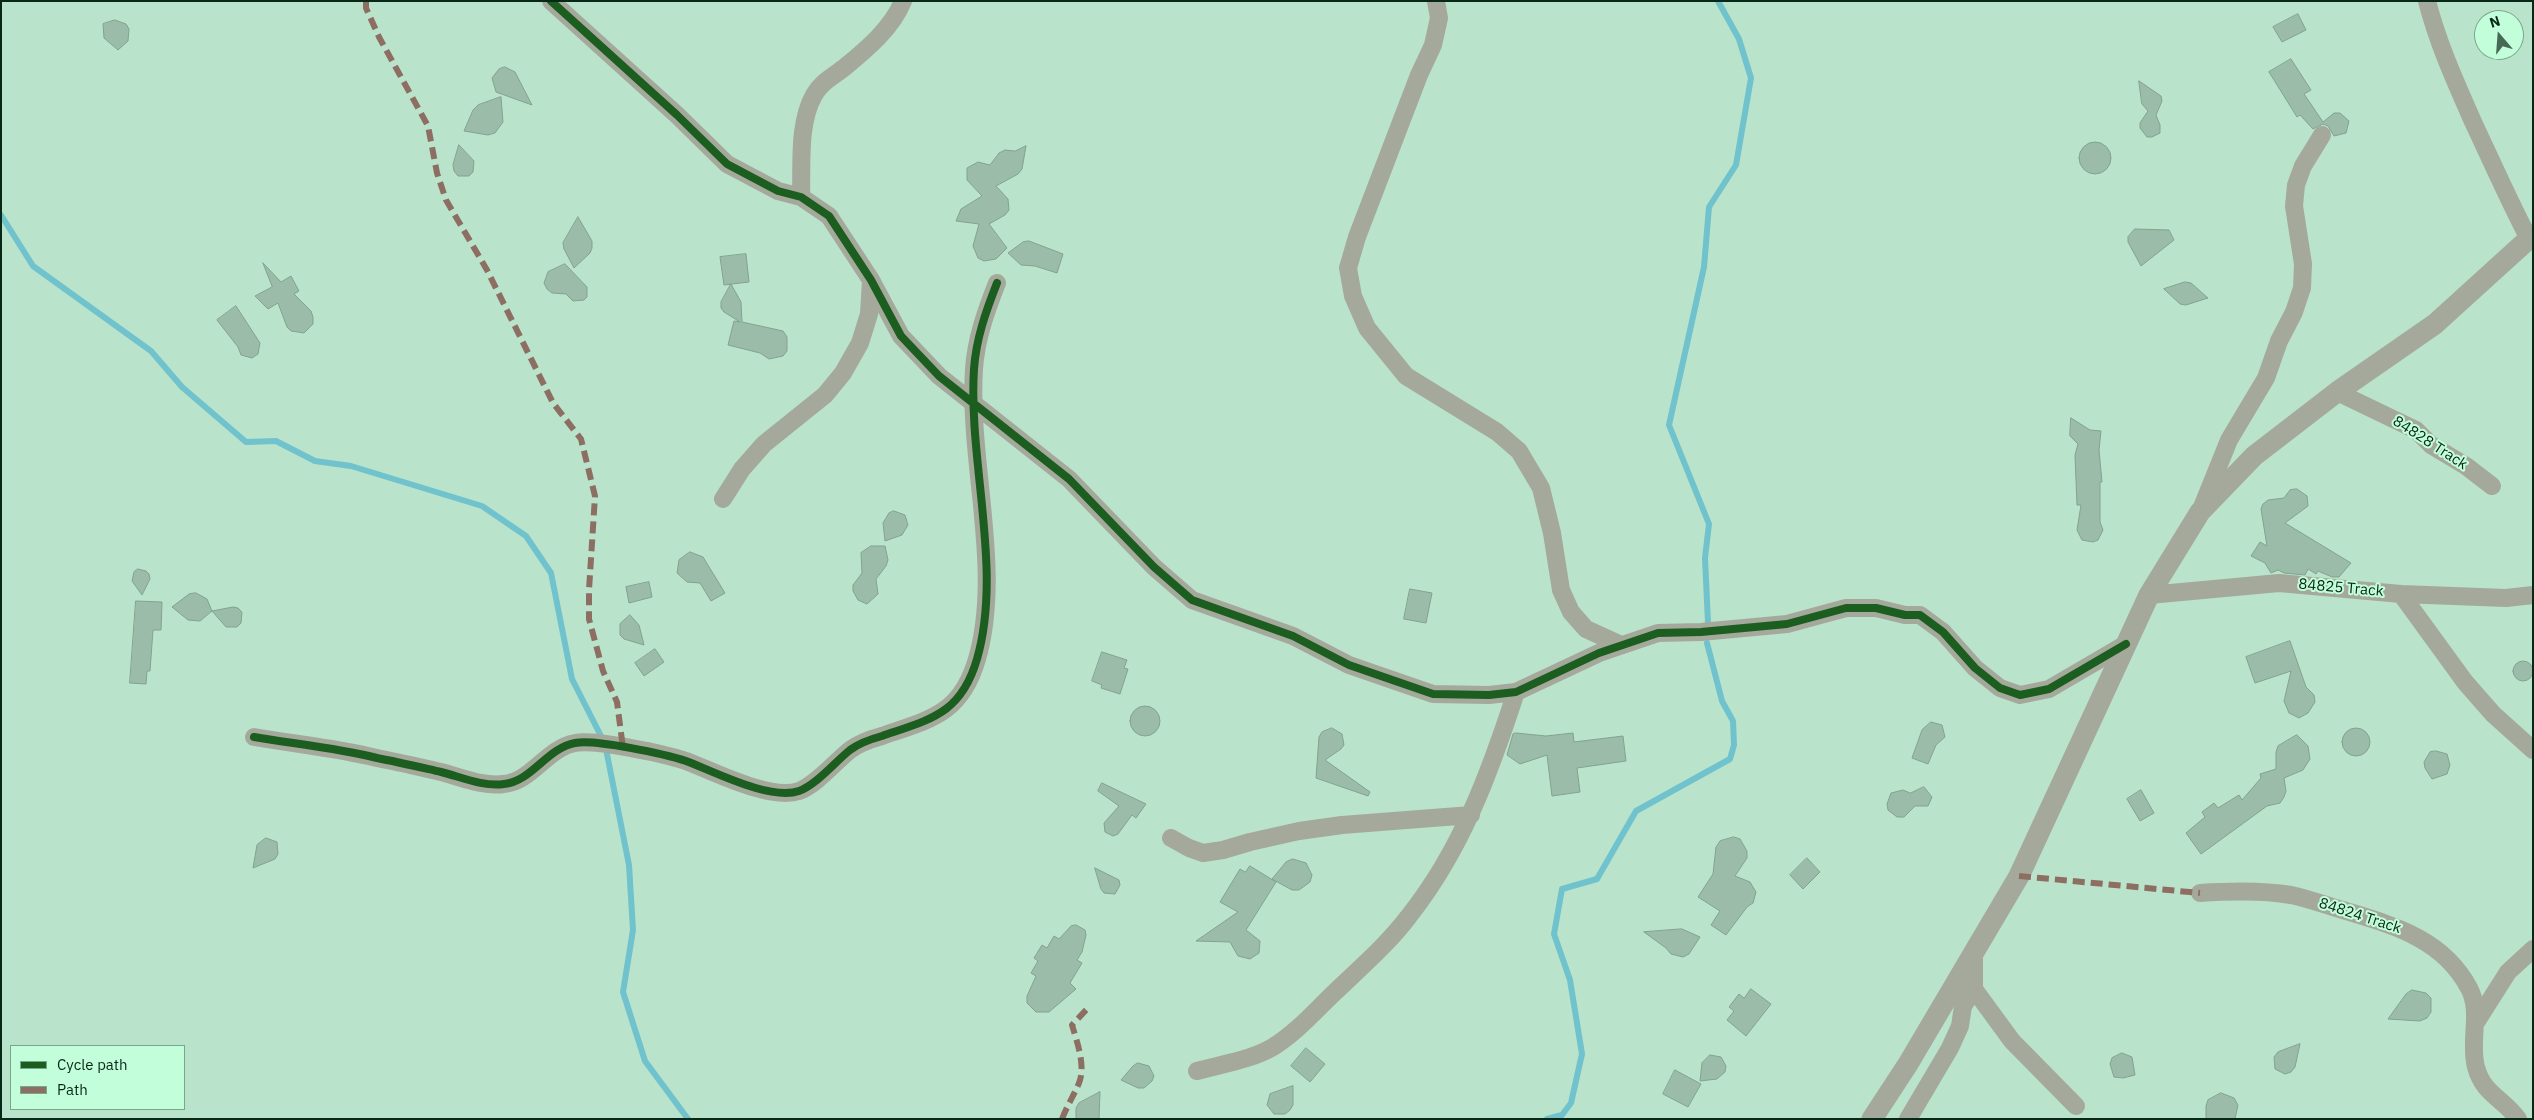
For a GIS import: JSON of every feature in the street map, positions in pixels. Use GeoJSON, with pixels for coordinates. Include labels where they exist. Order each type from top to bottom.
{"type":"FeatureCollection","features":[{"type":"Feature","properties":{"kind":"street"},"geometry":{"type":"LineString","coordinates":[[550,1],[677,115],[727,164],[778,191],[801,197],[829,216],[871,280],[901,336],[939,376],[974,406],[1069,479],[1154,567],[1192,600],[1293,636],[1349,664],[1433,694],[1489,695],[1516,692],[1599,653],[1658,633],[1701,632],[1787,624],[1846,608],[1876,608],[1905,615],[1920,615],[1943,632],[1975,668],[2000,688],[2020,695],[2049,688],[2126,644]]}},
{"type":"Feature","properties":{"kind":"street"},"geometry":{"type":"LineString","coordinates":[[801,197],[803,140],[808,109],[814,94],[826,80],[845,67],[882,33],[903,1]]}},
{"type":"Feature","properties":{"kind":"street"},"geometry":{"type":"LineString","coordinates":[[1436,1],[1439,18],[1433,45],[1419,75],[1357,237],[1348,268],[1353,296],[1367,328],[1406,376],[1497,432],[1519,451],[1542,488],[1552,533],[1561,590],[1571,612],[1586,628],[1621,645]]}},
{"type":"Feature","properties":{"kind":"street"},"geometry":{"type":"LineString","coordinates":[[2200,512],[2254,456],[2337,392],[2435,324],[2531,237],[2503,189],[2452,74],[2436,37],[2428,1]]}},
{"type":"Feature","properties":{"kind":"street"},"geometry":{"type":"LineString","coordinates":[[1872,1119],[1908,1064],[2020,876],[2149,595],[2200,512],[2229,440],[2266,378],[2279,341],[2294,312],[2302,288],[2303,264],[2294,206],[2296,184],[2303,166],[2322,136]]}},
{"type":"Feature","properties":{"kind":"street"},"geometry":{"type":"LineString","coordinates":[[723,499],[742,469],[764,444],[825,396],[843,373],[860,343],[869,314],[871,280]]}},
{"type":"Feature","properties":{"kind":"street"},"geometry":{"type":"LineString","coordinates":[[254,737],[372,756],[478,782],[506,784],[526,775],[544,757],[574,743],[605,744],[683,760],[737,782],[773,792],[798,791],[826,772],[852,748],[941,714],[958,700],[968,683],[977,659],[982,636],[986,584],[974,406],[974,368],[979,336],[997,284]]}},
{"type":"Feature","properties":{"kind":"street","name":"84828 Track"},"geometry":{"type":"LineString","coordinates":[[2337,392],[2416,430],[2438,450],[2466,466],[2492,486]]}},
{"type":"Feature","properties":{"kind":"street","name":"84825 Track"},"geometry":{"type":"LineString","coordinates":[[2149,595],[2279,583],[2401,594],[2506,598],[2533,595]]}},
{"type":"Feature","properties":{"kind":"street"},"geometry":{"type":"LineString","coordinates":[[2401,594],[2464,682],[2494,714],[2533,750]]}},
{"type":"Feature","properties":{"kind":"street"},"geometry":{"type":"LineString","coordinates":[[1197,1071],[1239,1060],[1271,1048],[1295,1031],[1409,917],[1446,864],[1471,815],[1490,768],[1516,692]]}},
{"type":"Feature","properties":{"kind":"street"},"geometry":{"type":"LineString","coordinates":[[1171,838],[1203,853],[1223,850],[1299,831],[1342,825],[1471,815]]}},
{"type":"Feature","properties":{"kind":"street","name":"84824 Track"},"geometry":{"type":"LineString","coordinates":[[2200,893],[2242,891],[2292,895],[2400,928],[2429,944],[2460,975],[2469,989],[2475,1006],[2476,1066],[2485,1088],[2511,1110],[2518,1119]]}},
{"type":"Feature","properties":{"kind":"street"},"geometry":{"type":"LineString","coordinates":[[2475,1024],[2508,972],[2533,949]]}},
{"type":"Feature","properties":{"kind":"street"},"geometry":{"type":"LineString","coordinates":[[1908,1119],[1950,1048],[1960,1026],[1963,1006],[1974,989],[1974,953]]}},
{"type":"Feature","properties":{"kind":"street"},"geometry":{"type":"LineString","coordinates":[[1974,989],[2012,1041],[2076,1106]]}},
{"type":"Feature","properties":{"kind":"building"},"geometry":{"type":"Polygon","coordinates":[[[2298,14],[2306,30],[2282,42],[2273,27],[2298,14]]]}},
{"type":"Feature","properties":{"kind":"building"},"geometry":{"type":"Polygon","coordinates":[[[115,20],[126,24],[129,29],[128,41],[118,50],[104,38],[103,24],[115,20]]]}},
{"type":"Feature","properties":{"kind":"building"},"geometry":{"type":"Polygon","coordinates":[[[2291,59],[2311,90],[2304,94],[2323,122],[2334,113],[2340,113],[2349,121],[2346,133],[2334,136],[2328,126],[2323,124],[2313,129],[2300,115],[2297,117],[2269,72],[2291,59]]]}},
{"type":"Feature","properties":{"kind":"building"},"geometry":{"type":"Polygon","coordinates":[[[505,67],[515,72],[532,105],[496,92],[492,78],[499,69],[505,67]]]}},
{"type":"Feature","properties":{"kind":"building"},"geometry":{"type":"Polygon","coordinates":[[[2139,81],[2161,96],[2162,101],[2156,115],[2160,125],[2160,133],[2152,137],[2147,137],[2140,128],[2140,123],[2148,111],[2142,104],[2139,81]]]}},
{"type":"Feature","properties":{"kind":"building"},"geometry":{"type":"Polygon","coordinates":[[[501,97],[503,122],[495,133],[488,135],[464,131],[473,110],[478,105],[501,97]]]}},
{"type":"Feature","properties":{"kind":"building"},"geometry":{"type":"Polygon","coordinates":[[[2095,142],[2101,143],[2106,147],[2110,152],[2110,164],[2106,169],[2101,173],[2095,174],[2089,173],[2084,169],[2080,164],[2079,158],[2080,152],[2084,147],[2089,143],[2095,142]]]}},
{"type":"Feature","properties":{"kind":"building"},"geometry":{"type":"Polygon","coordinates":[[[459,145],[474,161],[473,172],[469,176],[458,176],[454,171],[453,165],[459,145]]]}},
{"type":"Feature","properties":{"kind":"building"},"geometry":{"type":"Polygon","coordinates":[[[1026,146],[1022,169],[1018,174],[996,186],[1008,199],[1009,210],[1005,215],[989,224],[1007,248],[996,259],[984,261],[978,258],[973,246],[979,224],[956,221],[961,209],[982,196],[967,180],[967,168],[978,162],[990,165],[999,153],[1005,150],[1015,151],[1026,146]]]}},
{"type":"Feature","properties":{"kind":"building"},"geometry":{"type":"Polygon","coordinates":[[[578,217],[592,241],[592,248],[590,253],[574,268],[564,249],[563,243],[578,217]]]}},
{"type":"Feature","properties":{"kind":"building"},"geometry":{"type":"Polygon","coordinates":[[[2135,229],[2169,230],[2174,240],[2141,266],[2128,242],[2128,237],[2135,229]]]}},
{"type":"Feature","properties":{"kind":"building"},"geometry":{"type":"Polygon","coordinates":[[[1029,241],[1063,254],[1057,273],[1035,266],[1021,265],[1008,253],[1023,242],[1029,241]]]}},
{"type":"Feature","properties":{"kind":"building"},"geometry":{"type":"Polygon","coordinates":[[[746,254],[749,282],[724,285],[720,257],[746,254]]]}},
{"type":"Feature","properties":{"kind":"building"},"geometry":{"type":"Polygon","coordinates":[[[263,263],[281,282],[291,276],[299,291],[294,294],[311,311],[313,317],[313,324],[304,333],[291,331],[287,327],[278,303],[268,309],[255,296],[272,287],[263,263]]]}},
{"type":"Feature","properties":{"kind":"building"},"geometry":{"type":"Polygon","coordinates":[[[565,264],[587,287],[587,297],[584,300],[573,301],[566,294],[552,293],[547,289],[544,283],[548,272],[565,264]]]}},
{"type":"Feature","properties":{"kind":"building"},"geometry":{"type":"Polygon","coordinates":[[[2185,282],[2191,283],[2208,298],[2186,305],[2180,304],[2164,289],[2185,282]]]}},
{"type":"Feature","properties":{"kind":"building"},"geometry":{"type":"Polygon","coordinates":[[[731,284],[741,302],[742,322],[783,331],[787,337],[787,351],[783,356],[769,359],[760,353],[728,345],[734,321],[740,322],[721,308],[721,302],[731,284]]]}},
{"type":"Feature","properties":{"kind":"building"},"geometry":{"type":"Polygon","coordinates":[[[236,306],[260,343],[258,354],[252,358],[241,355],[238,347],[217,320],[236,306]]]}},
{"type":"Feature","properties":{"kind":"building"},"geometry":{"type":"Polygon","coordinates":[[[2071,418],[2090,430],[2101,431],[2099,450],[2102,482],[2100,482],[2100,522],[2103,530],[2098,540],[2093,542],[2082,540],[2077,530],[2081,505],[2077,505],[2075,455],[2078,444],[2070,436],[2071,418]]]}},
{"type":"Feature","properties":{"kind":"building"},"geometry":{"type":"Polygon","coordinates":[[[2297,489],[2307,496],[2308,506],[2285,523],[2351,563],[2339,577],[2332,577],[2318,571],[2316,574],[2308,569],[2305,575],[2284,573],[2278,570],[2271,573],[2265,563],[2251,556],[2260,542],[2267,546],[2261,509],[2263,504],[2268,500],[2284,498],[2290,490],[2297,489]]]}},
{"type":"Feature","properties":{"kind":"building"},"geometry":{"type":"Polygon","coordinates":[[[894,511],[905,515],[908,525],[902,535],[885,541],[883,523],[889,513],[894,511]]]}},
{"type":"Feature","properties":{"kind":"building"},"geometry":{"type":"Polygon","coordinates":[[[871,546],[885,546],[888,560],[886,566],[876,579],[878,594],[867,604],[858,600],[853,591],[853,585],[862,573],[861,553],[871,546]]]}},
{"type":"Feature","properties":{"kind":"building"},"geometry":{"type":"Polygon","coordinates":[[[690,552],[703,557],[725,593],[711,601],[700,583],[687,582],[677,573],[679,560],[690,552]]]}},
{"type":"Feature","properties":{"kind":"building"},"geometry":{"type":"Polygon","coordinates":[[[138,569],[146,571],[150,579],[142,595],[132,581],[134,572],[138,569]]]}},
{"type":"Feature","properties":{"kind":"building"},"geometry":{"type":"Polygon","coordinates":[[[649,582],[652,597],[629,603],[626,587],[649,582]]]}},
{"type":"Feature","properties":{"kind":"building"},"geometry":{"type":"Polygon","coordinates":[[[1410,589],[1432,593],[1426,623],[1404,619],[1410,589]]]}},
{"type":"Feature","properties":{"kind":"building"},"geometry":{"type":"Polygon","coordinates":[[[196,593],[207,599],[212,611],[200,621],[188,620],[172,607],[189,594],[196,593]]]}},
{"type":"Feature","properties":{"kind":"building"},"geometry":{"type":"Polygon","coordinates":[[[136,601],[162,602],[161,630],[153,630],[150,671],[147,671],[146,684],[130,683],[136,601]]]}},
{"type":"Feature","properties":{"kind":"building"},"geometry":{"type":"Polygon","coordinates":[[[233,607],[238,608],[242,612],[241,623],[237,627],[226,627],[212,611],[233,607]]]}},
{"type":"Feature","properties":{"kind":"building"},"geometry":{"type":"Polygon","coordinates":[[[630,615],[639,625],[644,645],[624,639],[620,635],[620,624],[630,615]]]}},
{"type":"Feature","properties":{"kind":"building"},"geometry":{"type":"Polygon","coordinates":[[[2290,641],[2306,687],[2314,695],[2315,702],[2308,713],[2299,718],[2289,713],[2284,701],[2291,671],[2255,683],[2246,657],[2290,641]]]}},
{"type":"Feature","properties":{"kind":"building"},"geometry":{"type":"Polygon","coordinates":[[[655,649],[664,662],[644,676],[635,663],[655,649]]]}},
{"type":"Feature","properties":{"kind":"building"},"geometry":{"type":"Polygon","coordinates":[[[1102,652],[1127,660],[1124,668],[1128,669],[1120,694],[1101,688],[1102,685],[1092,681],[1102,652]]]}},
{"type":"Feature","properties":{"kind":"building"},"geometry":{"type":"Polygon","coordinates":[[[2519,661],[2527,661],[2533,667],[2533,675],[2527,681],[2519,681],[2513,675],[2513,667],[2519,661]]]}},
{"type":"Feature","properties":{"kind":"building"},"geometry":{"type":"Polygon","coordinates":[[[1145,706],[1151,707],[1159,715],[1159,727],[1151,735],[1145,736],[1139,735],[1131,727],[1130,721],[1131,715],[1139,707],[1145,706]]]}},
{"type":"Feature","properties":{"kind":"building"},"geometry":{"type":"Polygon","coordinates":[[[1931,722],[1942,725],[1945,737],[1936,745],[1928,764],[1912,758],[1922,730],[1931,722]]]}},
{"type":"Feature","properties":{"kind":"building"},"geometry":{"type":"Polygon","coordinates":[[[1332,728],[1342,734],[1344,745],[1325,760],[1370,792],[1368,796],[1316,778],[1319,737],[1322,732],[1332,728]]]}},
{"type":"Feature","properties":{"kind":"building"},"geometry":{"type":"Polygon","coordinates":[[[2356,728],[2366,732],[2370,742],[2366,752],[2356,756],[2346,752],[2342,742],[2346,732],[2356,728]]]}},
{"type":"Feature","properties":{"kind":"building"},"geometry":{"type":"Polygon","coordinates":[[[1573,733],[1574,742],[1623,736],[1626,761],[1577,768],[1580,792],[1552,796],[1547,755],[1520,764],[1507,755],[1513,734],[1546,736],[1573,733]]]}},
{"type":"Feature","properties":{"kind":"building"},"geometry":{"type":"Polygon","coordinates":[[[2297,735],[2308,746],[2310,759],[2303,770],[2284,778],[2286,791],[2280,803],[2267,806],[2201,854],[2186,833],[2205,817],[2202,812],[2214,803],[2218,808],[2239,795],[2242,800],[2261,778],[2260,774],[2276,769],[2278,746],[2297,735]]]}},
{"type":"Feature","properties":{"kind":"building"},"geometry":{"type":"Polygon","coordinates":[[[2436,751],[2447,754],[2450,765],[2447,774],[2432,779],[2425,768],[2424,762],[2430,752],[2436,751]]]}},
{"type":"Feature","properties":{"kind":"building"},"geometry":{"type":"Polygon","coordinates":[[[1102,783],[1146,804],[1136,818],[1132,815],[1118,834],[1113,836],[1105,832],[1104,823],[1119,806],[1098,791],[1102,783]]]}},
{"type":"Feature","properties":{"kind":"building"},"geometry":{"type":"Polygon","coordinates":[[[1924,787],[1932,797],[1928,806],[1915,806],[1904,817],[1897,817],[1888,810],[1887,804],[1891,793],[1903,790],[1910,793],[1924,787]]]}},
{"type":"Feature","properties":{"kind":"building"},"geometry":{"type":"Polygon","coordinates":[[[2141,790],[2154,813],[2140,821],[2127,799],[2141,790]]]}},
{"type":"Feature","properties":{"kind":"building"},"geometry":{"type":"Polygon","coordinates":[[[1734,837],[1740,839],[1747,851],[1747,858],[1735,876],[1750,882],[1756,892],[1753,903],[1747,907],[1726,935],[1711,925],[1720,911],[1698,897],[1713,874],[1716,847],[1720,841],[1734,837]]]}},
{"type":"Feature","properties":{"kind":"building"},"geometry":{"type":"Polygon","coordinates":[[[266,838],[277,842],[278,854],[275,859],[253,868],[257,845],[266,838]]]}},
{"type":"Feature","properties":{"kind":"building"},"geometry":{"type":"Polygon","coordinates":[[[1807,858],[1820,872],[1803,889],[1790,875],[1807,858]]]}},
{"type":"Feature","properties":{"kind":"building"},"geometry":{"type":"Polygon","coordinates":[[[1293,859],[1306,863],[1312,875],[1310,882],[1299,890],[1292,890],[1272,879],[1286,862],[1293,859]]]}},
{"type":"Feature","properties":{"kind":"building"},"geometry":{"type":"Polygon","coordinates":[[[1250,866],[1276,882],[1246,930],[1260,941],[1259,953],[1250,959],[1238,956],[1230,942],[1196,941],[1238,912],[1220,902],[1240,869],[1245,872],[1250,866]]]}},
{"type":"Feature","properties":{"kind":"building"},"geometry":{"type":"Polygon","coordinates":[[[1095,868],[1119,880],[1120,885],[1115,894],[1104,893],[1095,868]]]}},
{"type":"Feature","properties":{"kind":"building"},"geometry":{"type":"Polygon","coordinates":[[[1076,925],[1085,930],[1086,935],[1082,952],[1077,960],[1082,963],[1070,983],[1076,989],[1049,1012],[1036,1012],[1027,1003],[1027,996],[1036,976],[1031,973],[1038,961],[1034,958],[1042,945],[1047,948],[1054,936],[1059,939],[1071,926],[1076,925]]]}},
{"type":"Feature","properties":{"kind":"building"},"geometry":{"type":"Polygon","coordinates":[[[1682,929],[1700,937],[1689,954],[1683,957],[1671,954],[1644,932],[1682,929]]]}},
{"type":"Feature","properties":{"kind":"building"},"geometry":{"type":"Polygon","coordinates":[[[1751,989],[1771,1004],[1746,1036],[1727,1020],[1734,1011],[1729,1007],[1739,994],[1744,998],[1751,989]]]}},
{"type":"Feature","properties":{"kind":"building"},"geometry":{"type":"Polygon","coordinates":[[[2412,990],[2426,993],[2431,998],[2431,1012],[2427,1018],[2420,1021],[2388,1019],[2406,994],[2412,990]]]}},
{"type":"Feature","properties":{"kind":"building"},"geometry":{"type":"Polygon","coordinates":[[[2300,1044],[2295,1067],[2291,1072],[2285,1074],[2275,1069],[2274,1057],[2278,1052],[2300,1044]]]}},
{"type":"Feature","properties":{"kind":"building"},"geometry":{"type":"Polygon","coordinates":[[[1306,1048],[1325,1064],[1310,1082],[1291,1066],[1306,1048]]]}},
{"type":"Feature","properties":{"kind":"building"},"geometry":{"type":"Polygon","coordinates":[[[2122,1053],[2132,1057],[2135,1075],[2123,1078],[2114,1077],[2110,1064],[2112,1058],[2122,1053]]]}},
{"type":"Feature","properties":{"kind":"building"},"geometry":{"type":"Polygon","coordinates":[[[1710,1055],[1721,1057],[1726,1066],[1725,1072],[1717,1079],[1700,1081],[1702,1063],[1710,1055]]]}},
{"type":"Feature","properties":{"kind":"building"},"geometry":{"type":"Polygon","coordinates":[[[1138,1063],[1149,1066],[1154,1076],[1152,1081],[1144,1088],[1138,1088],[1121,1080],[1138,1063]]]}},
{"type":"Feature","properties":{"kind":"building"},"geometry":{"type":"Polygon","coordinates":[[[1675,1070],[1701,1084],[1688,1107],[1663,1094],[1675,1070]]]}},
{"type":"Feature","properties":{"kind":"building"},"geometry":{"type":"Polygon","coordinates":[[[1293,1086],[1293,1105],[1290,1110],[1285,1114],[1274,1114],[1267,1105],[1270,1094],[1293,1086]]]}},
{"type":"Feature","properties":{"kind":"building"},"geometry":{"type":"Polygon","coordinates":[[[1100,1092],[1099,1119],[1076,1119],[1076,1108],[1079,1103],[1100,1092]]]}},
{"type":"Feature","properties":{"kind":"building"},"geometry":{"type":"Polygon","coordinates":[[[2221,1093],[2234,1098],[2238,1105],[2235,1119],[2206,1119],[2208,1100],[2221,1093]]]}},
{"type":"Feature","properties":{"kind":"waterway"},"geometry":{"type":"LineString","coordinates":[[1708,623],[1705,558],[1709,524],[1669,425],[1704,267],[1709,207],[1736,165],[1751,78],[1739,39],[1718,1]]}},
{"type":"Feature","properties":{"kind":"waterway"},"geometry":{"type":"LineString","coordinates":[[1,215],[33,266],[151,351],[182,387],[246,442],[276,441],[315,461],[351,466],[482,506],[526,536],[551,573],[572,679],[605,744],[629,865],[633,930],[623,992],[645,1061],[688,1119]]}},
{"type":"Feature","properties":{"kind":"waterway"},"geometry":{"type":"LineString","coordinates":[[1547,1119],[1562,1115],[1571,1103],[1582,1054],[1570,980],[1554,934],[1562,889],[1597,879],[1636,811],[1730,759],[1734,745],[1733,721],[1722,701],[1707,643]]}},
{"type":"Feature","properties":{"kind":"marked path"},"geometry":{"type":"LineString","coordinates":[[366,1],[366,8],[379,37],[428,126],[437,173],[446,200],[487,270],[553,403],[581,439],[595,496],[589,619],[603,671],[617,702],[623,748]]}},
{"type":"Feature","properties":{"kind":"marked path"},"geometry":{"type":"LineString","coordinates":[[2019,876],[2200,893]]}},
{"type":"Feature","properties":{"kind":"marked path"},"geometry":{"type":"LineString","coordinates":[[1062,1119],[1079,1083],[1082,1069],[1072,1025],[1087,1009]]}},
{"type":"Feature","properties":{"kind":"cycle path"},"geometry":{"type":"LineString","coordinates":[[551,1],[677,115],[727,164],[778,191],[801,197],[829,216],[871,280],[901,336],[939,376],[1069,479],[1154,567],[1192,600],[1293,636],[1349,665],[1433,694],[1489,695],[1516,692],[1599,653],[1658,633],[1701,632],[1787,624],[1846,608],[1876,608],[1905,615],[1920,615],[1943,632],[1975,668],[2000,688],[2020,695],[2049,689],[2126,644]]}},
{"type":"Feature","properties":{"kind":"cycle path"},"geometry":{"type":"LineString","coordinates":[[254,737],[347,751],[441,772],[480,783],[496,785],[514,782],[523,777],[565,746],[585,742],[598,743],[676,758],[742,784],[758,789],[787,793],[799,791],[812,784],[857,746],[869,740],[915,725],[942,712],[962,692],[970,677],[977,659],[984,625],[987,589],[986,552],[973,404],[974,369],[982,325],[997,283]]}}]}
